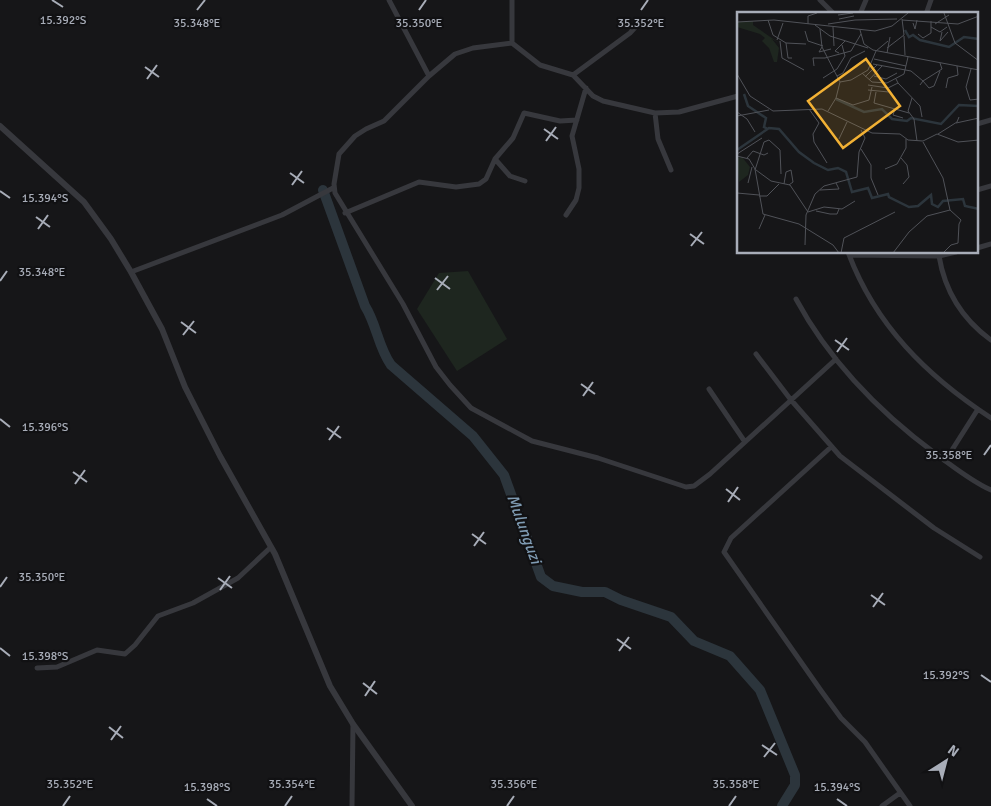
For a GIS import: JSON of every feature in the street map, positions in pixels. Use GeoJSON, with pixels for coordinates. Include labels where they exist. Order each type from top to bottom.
{"type":"FeatureCollection","features":[{"type":"Feature","properties":{"kind":"street"},"geometry":{"type":"LineString","coordinates":[[389,0],[429,76]]}},
{"type":"Feature","properties":{"kind":"street"},"geometry":{"type":"LineString","coordinates":[[512,0],[512,43]]}},
{"type":"Feature","properties":{"kind":"street"},"geometry":{"type":"LineString","coordinates":[[820,0],[832,12]]}},
{"type":"Feature","properties":{"kind":"street"},"geometry":{"type":"LineString","coordinates":[[861,12],[866,0]]}},
{"type":"Feature","properties":{"kind":"street"},"geometry":{"type":"LineString","coordinates":[[927,12],[931,0]]}},
{"type":"Feature","properties":{"kind":"street"},"geometry":{"type":"LineString","coordinates":[[573,75],[630,33],[641,21]]}},
{"type":"Feature","properties":{"kind":"street"},"geometry":{"type":"LineString","coordinates":[[737,96],[679,112],[655,113],[604,101],[586,88],[573,75],[540,65],[512,43],[465,50],[455,54],[429,76],[386,120],[358,134],[339,154],[333,188],[345,212],[403,304],[439,371],[473,409],[532,441],[598,458],[686,487],[698,484],[836,359]]}},
{"type":"Feature","properties":{"kind":"street"},"geometry":{"type":"LineString","coordinates":[[566,215],[576,200],[578,188],[580,169],[573,143],[586,88]]}},
{"type":"Feature","properties":{"kind":"street"},"geometry":{"type":"LineString","coordinates":[[345,212],[419,182],[456,187],[479,184],[486,179],[495,160],[513,138],[524,113],[560,121],[577,120]]}},
{"type":"Feature","properties":{"kind":"street"},"geometry":{"type":"LineString","coordinates":[[655,113],[658,139],[671,170]]}},
{"type":"Feature","properties":{"kind":"street"},"geometry":{"type":"LineString","coordinates":[[978,124],[991,120]]}},
{"type":"Feature","properties":{"kind":"street"},"geometry":{"type":"LineString","coordinates":[[0,126],[84,202],[111,240],[162,329],[186,387],[220,456],[271,546],[325,677],[353,724],[412,806]]}},
{"type":"Feature","properties":{"kind":"street"},"geometry":{"type":"LineString","coordinates":[[495,160],[510,176],[525,181]]}},
{"type":"Feature","properties":{"kind":"street"},"geometry":{"type":"LineString","coordinates":[[978,190],[991,186]]}},
{"type":"Feature","properties":{"kind":"street"},"geometry":{"type":"LineString","coordinates":[[130,272],[282,215],[333,188]]}},
{"type":"Feature","properties":{"kind":"street"},"geometry":{"type":"LineString","coordinates":[[978,248],[991,244]]}},
{"type":"Feature","properties":{"kind":"street"},"geometry":{"type":"LineString","coordinates":[[948,254],[939,256],[848,254],[874,305],[907,351],[991,418]]}},
{"type":"Feature","properties":{"kind":"street"},"geometry":{"type":"LineString","coordinates":[[939,256],[941,271],[954,303],[968,320],[991,340]]}},
{"type":"Feature","properties":{"kind":"street"},"geometry":{"type":"LineString","coordinates":[[796,298],[807,319],[836,359],[872,402],[945,461],[991,490]]}},
{"type":"Feature","properties":{"kind":"street"},"geometry":{"type":"LineString","coordinates":[[756,354],[791,400],[831,447],[934,528],[980,556]]}},
{"type":"Feature","properties":{"kind":"street"},"geometry":{"type":"LineString","coordinates":[[709,389],[745,442]]}},
{"type":"Feature","properties":{"kind":"street"},"geometry":{"type":"LineString","coordinates":[[945,461],[978,409]]}},
{"type":"Feature","properties":{"kind":"street"},"geometry":{"type":"LineString","coordinates":[[831,447],[731,538],[724,552],[841,718],[865,742],[910,806]]}},
{"type":"Feature","properties":{"kind":"street"},"geometry":{"type":"LineString","coordinates":[[37,668],[57,667],[97,650],[125,654],[135,646],[158,616],[193,602],[238,578],[271,546]]}},
{"type":"Feature","properties":{"kind":"street"},"geometry":{"type":"LineString","coordinates":[[352,806],[353,724]]}},
{"type":"Feature","properties":{"kind":"street"},"geometry":{"type":"LineString","coordinates":[[882,806],[900,793]]}},
{"type":"Feature","properties":{"kind":"shaded area"},"geometry":{"type":"Polygon","coordinates":[[[468,271],[507,339],[457,371],[417,309],[439,273],[468,271]]]}},
{"type":"Feature","properties":{"kind":"waterway","name":"Mulunguzi"},"geometry":{"type":"LineString","coordinates":[[323,190],[365,306],[387,358],[391,365],[473,436],[504,475],[541,577],[553,586],[582,592],[605,592],[621,600],[671,617],[694,641],[730,656],[760,690],[795,775],[795,785],[782,806]]}}]}
